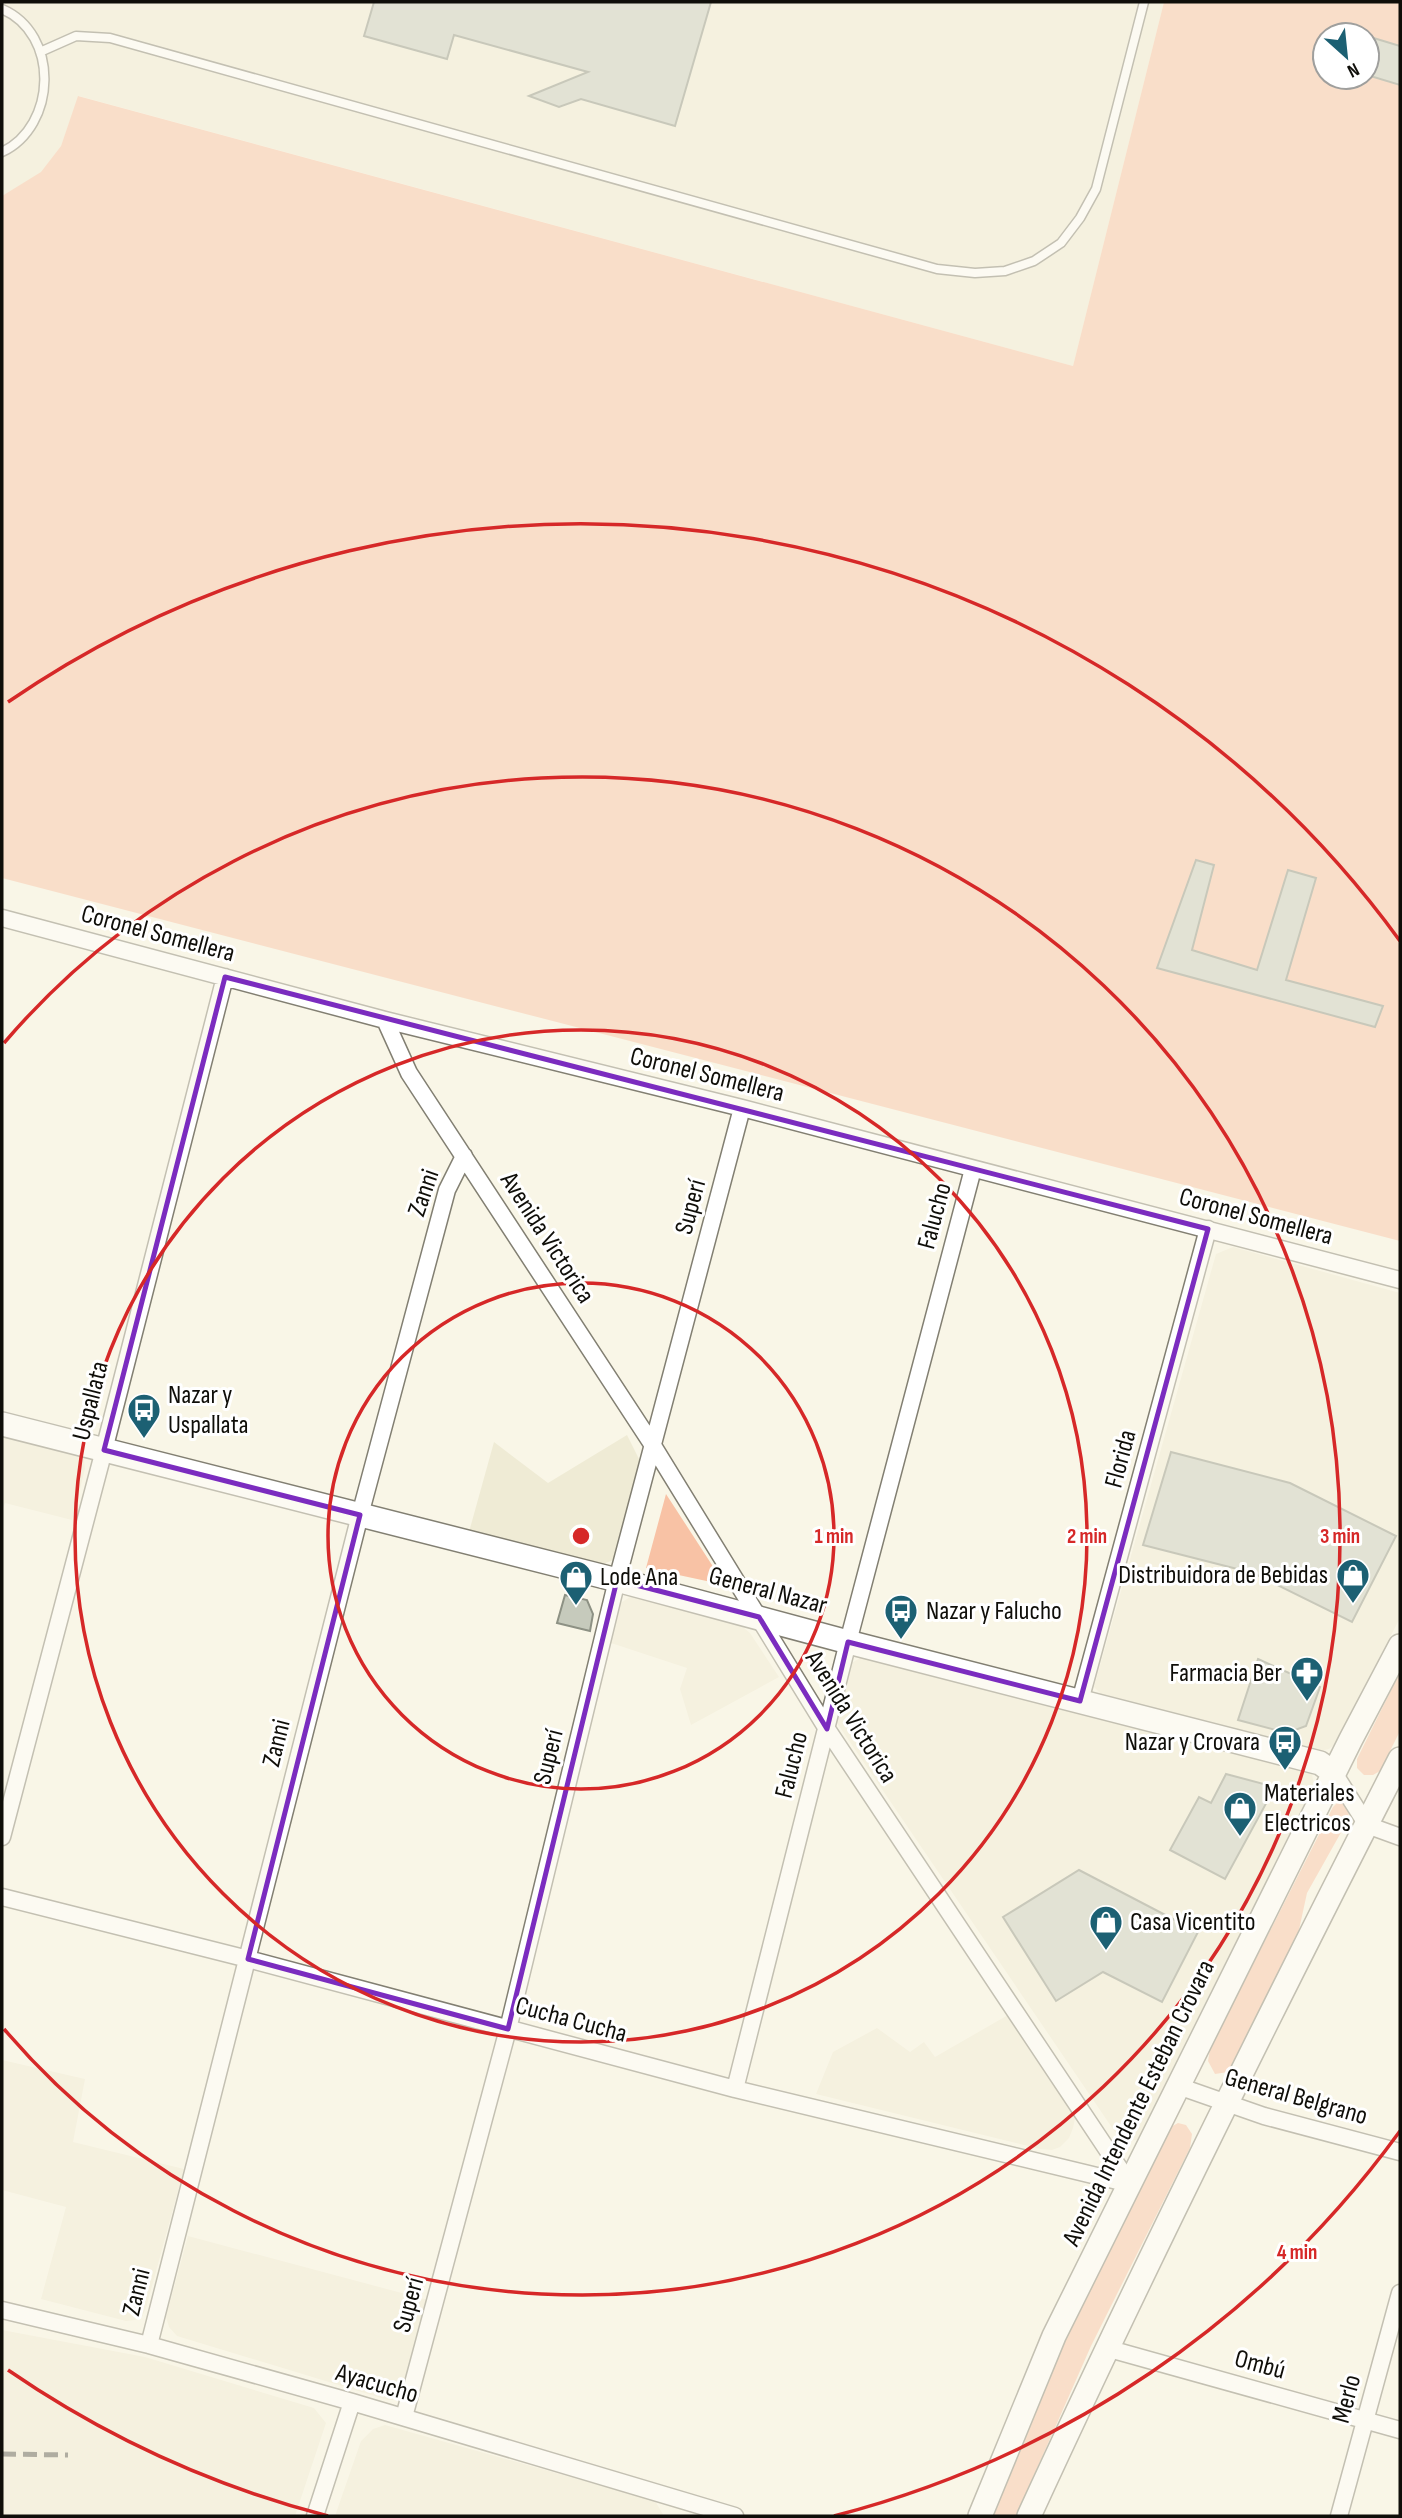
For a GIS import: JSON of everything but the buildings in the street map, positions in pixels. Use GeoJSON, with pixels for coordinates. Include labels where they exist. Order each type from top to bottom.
{"type":"FeatureCollection","features":[{"type":"Feature","properties":{"kind":"main road","name":"General Nazar"},"geometry":{"type":"LineString","coordinates":[[2,1424],[760,1616],[848,1642],[1320,1763],[1334,1773]]}},
{"type":"Feature","properties":{"kind":"main road","name":"Avenida Intendente Esteban Crovara"},"geometry":{"type":"LineString","coordinates":[[980,2516],[1054,2336],[1400,1646]]}},
{"type":"Feature","properties":{"kind":"main road"},"geometry":{"type":"LineString","coordinates":[[1029,2516],[1106,2348],[1226,2103],[1400,1759]]}},
{"type":"Feature","properties":{"kind":"street","name":"Coronel Somellera"},"geometry":{"type":"LineString","coordinates":[[2,918],[385,1020],[742,1108],[1400,1280]]}},
{"type":"Feature","properties":{"kind":"street","name":"Uspallata"},"geometry":{"type":"LineString","coordinates":[[2,1837],[225,977]]}},
{"type":"Feature","properties":{"kind":"street","name":"Avenida Victorica"},"geometry":{"type":"LineString","coordinates":[[385,1020],[409,1073],[652,1444],[827,1729],[1130,2184]]}},
{"type":"Feature","properties":{"kind":"street","name":"Superí"},"geometry":{"type":"LineString","coordinates":[[404,2417],[508,2029],[617,1580],[742,1108]]}},
{"type":"Feature","properties":{"kind":"street","name":"Zanni"},"geometry":{"type":"LineString","coordinates":[[149,2345],[360,1515],[447,1190],[464,1156]]}},
{"type":"Feature","properties":{"kind":"street","name":"Falucho"},"geometry":{"type":"LineString","coordinates":[[735,2089],[848,1642],[973,1169]]}},
{"type":"Feature","properties":{"kind":"street","name":"Florida"},"geometry":{"type":"LineString","coordinates":[[1080,1701],[1209,1229]]}},
{"type":"Feature","properties":{"kind":"street"},"geometry":{"type":"LineString","coordinates":[[1334,1773],[1367,1825],[1400,1837]]}},
{"type":"Feature","properties":{"kind":"street","name":"Cucha Cucha"},"geometry":{"type":"LineString","coordinates":[[2,1897],[248,1959],[735,2089],[1130,2184]]}},
{"type":"Feature","properties":{"kind":"street","name":"General Belgrano"},"geometry":{"type":"LineString","coordinates":[[1178,2086],[1264,2116],[1400,2152]]}},
{"type":"Feature","properties":{"kind":"street","name":"Merlo"},"geometry":{"type":"LineString","coordinates":[[1339,2516],[1400,2293]]}},
{"type":"Feature","properties":{"kind":"street","name":"Ayacucho"},"geometry":{"type":"LineString","coordinates":[[2,2310],[149,2345],[404,2417],[679,2509],[735,2516]]}},
{"type":"Feature","properties":{"kind":"street","name":"Ombú"},"geometry":{"type":"LineString","coordinates":[[1106,2348],[1400,2430]]}},
{"type":"Feature","properties":{"kind":"street"},"geometry":{"type":"LineString","coordinates":[[315,2516],[352,2402]]}},
{"type":"Feature","properties":{"kind":"lane"},"geometry":{"type":"LineString","coordinates":[[40,52],[76,36],[110,38],[937,269],[1005,271],[1034,261],[1061,243],[1080,218],[1096,189],[1144,2]]}},
{"type":"Feature","properties":{"kind":"lane"},"geometry":{"type":"LineString","coordinates":[[2,9],[27,29],[40,52],[46,78],[42,105],[29,129],[10,148],[2,152]]}},
{"type":"Feature","properties":{"kind":"highlighted area"},"geometry":{"type":"Polygon","coordinates":[[[225,977],[1208,1229],[1080,1701],[848,1642],[827,1729],[759,1617],[617,1580],[508,2029],[248,1959],[360,1515],[104,1450],[225,977]]]}},
{"type":"Feature","properties":{"kind":"shaded area"},"geometry":{"type":"Polygon","coordinates":[[[2,2],[1164,2],[1073,366],[79,96],[61,146],[41,173],[2,196],[2,2]]]}},
{"type":"Feature","properties":{"kind":"shaded area"},"geometry":{"type":"Polygon","coordinates":[[[1164,2],[1400,2],[1400,1241],[2,878],[2,196],[41,172],[61,146],[78,96],[1073,366],[1164,2]]]}},
{"type":"Feature","properties":{"kind":"shaded area"},"geometry":{"type":"Polygon","coordinates":[[[1233,1247],[1400,1293],[1400,1618],[1334,1745],[1316,1752],[1103,1696],[1094,1687],[1216,1254],[1233,1247]]]}},
{"type":"Feature","properties":{"kind":"shaded area"},"geometry":{"type":"Polygon","coordinates":[[[2,1435],[77,1454],[84,1459],[85,1469],[72,1520],[5,1503],[2,1512],[2,1435]]]}},
{"type":"Feature","properties":{"kind":"shaded area"},"geometry":{"type":"Polygon","coordinates":[[[627,1435],[640,1461],[617,1555],[611,1561],[603,1564],[469,1532],[494,1442],[548,1483],[627,1435]]]}},
{"type":"Feature","properties":{"kind":"shaded area"},"geometry":{"type":"Polygon","coordinates":[[[666,1494],[725,1585],[646,1568],[666,1494]]]}},
{"type":"Feature","properties":{"kind":"shaded area"},"geometry":{"type":"Polygon","coordinates":[[[637,1596],[737,1622],[750,1633],[779,1677],[691,1725],[680,1689],[687,1668],[611,1643],[619,1604],[637,1596]]]}},
{"type":"Feature","properties":{"kind":"shaded area"},"geometry":{"type":"Polygon","coordinates":[[[871,1657],[980,1688],[1304,1769],[1312,1774],[1314,1785],[1137,2140],[1123,2142],[1117,2135],[837,1723],[835,1717],[850,1664],[860,1658],[871,1657]]]}},
{"type":"Feature","properties":{"kind":"shaded area"},"geometry":{"type":"Polygon","coordinates":[[[1400,1672],[1400,1731],[1380,1771],[1373,1775],[1364,1775],[1357,1768],[1357,1759],[1400,1672]]]}},
{"type":"Feature","properties":{"kind":"shaded area"},"geometry":{"type":"Polygon","coordinates":[[[1339,1801],[1347,1801],[1348,1820],[1307,1893],[1297,1939],[1236,2062],[1228,2072],[1215,2074],[1208,2061],[1210,2049],[1333,1807],[1339,1801]]]}},
{"type":"Feature","properties":{"kind":"shaded area"},"geometry":{"type":"Polygon","coordinates":[[[1008,2015],[1073,2110],[1073,2128],[1069,2138],[1060,2147],[1052,2150],[1040,2149],[816,2094],[833,2052],[877,2028],[910,2052],[924,2042],[935,2057],[1008,2015]]]}},
{"type":"Feature","properties":{"kind":"shaded area"},"geometry":{"type":"Polygon","coordinates":[[[2,2060],[85,2079],[73,2142],[184,2169],[142,2317],[126,2321],[41,2299],[66,2207],[2,2190],[2,2060]]]}},
{"type":"Feature","properties":{"kind":"shaded area"},"geometry":{"type":"Polygon","coordinates":[[[1178,2123],[1186,2125],[1192,2134],[1190,2148],[1091,2346],[1016,2516],[989,2516],[1064,2338],[1169,2128],[1178,2123]]]}},
{"type":"Feature","properties":{"kind":"shaded area"},"geometry":{"type":"Polygon","coordinates":[[[188,2236],[428,2300],[403,2391],[396,2400],[388,2400],[177,2336],[169,2327],[166,2317],[188,2236]]]}},
{"type":"Feature","properties":{"kind":"shaded area"},"geometry":{"type":"Polygon","coordinates":[[[2,2330],[145,2357],[314,2408],[326,2423],[295,2516],[2,2516],[2,2330]]]}},
{"type":"Feature","properties":{"kind":"shaded area"},"geometry":{"type":"Polygon","coordinates":[[[385,2425],[655,2501],[664,2516],[335,2516],[361,2441],[373,2429],[385,2425]]]}},
{"type":"Feature","properties":{"kind":"railway"},"geometry":{"type":"LineString","coordinates":[[2,2454],[68,2455]]}},
{"type":"Feature","properties":{"kind":"place","name":"Nazar y Uspallata"},"geometry":{"type":"Point","coordinates":[144,1440]}},
{"type":"Feature","properties":{"kind":"place","name":"Distribuidora de Bebidas"},"geometry":{"type":"Point","coordinates":[1353,1605]}},
{"type":"Feature","properties":{"kind":"place","name":"Lode Ana"},"geometry":{"type":"Point","coordinates":[576,1607]}},
{"type":"Feature","properties":{"kind":"place","name":"Nazar y Falucho"},"geometry":{"type":"Point","coordinates":[901,1641]}},
{"type":"Feature","properties":{"kind":"place","name":"Farmacia Ber"},"geometry":{"type":"Point","coordinates":[1307,1703]}},
{"type":"Feature","properties":{"kind":"place","name":"Nazar y Crovara"},"geometry":{"type":"Point","coordinates":[1285,1772]}},
{"type":"Feature","properties":{"kind":"place","name":"Materiales Electricos"},"geometry":{"type":"Point","coordinates":[1240,1838]}},
{"type":"Feature","properties":{"kind":"place","name":"Casa Vicentito"},"geometry":{"type":"Point","coordinates":[1106,1952]}}]}
